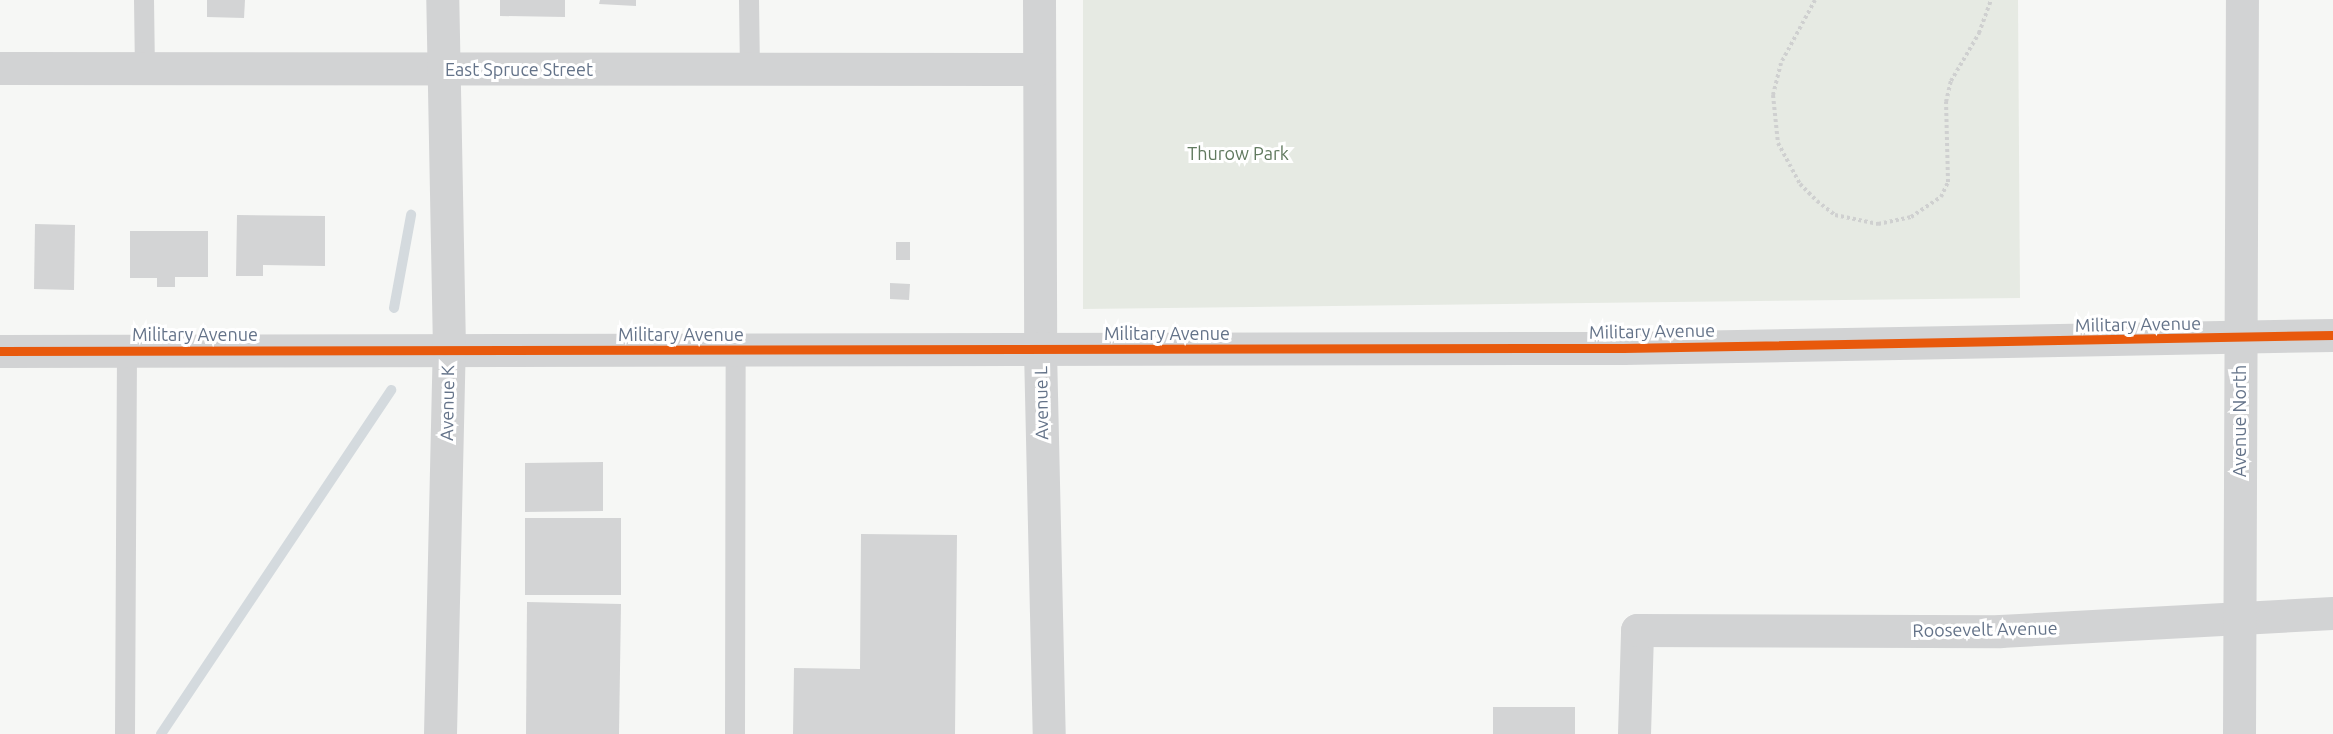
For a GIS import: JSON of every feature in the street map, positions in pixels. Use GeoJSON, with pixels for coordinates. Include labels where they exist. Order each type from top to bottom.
{"type":"FeatureCollection","features":[{"type":"Feature","properties":{"kind":"street","name":"Avenue K"},"geometry":{"type":"LineString","coordinates":[[440,734],[449,349],[442,0]]}},
{"type":"Feature","properties":{"kind":"street","name":"Avenue L"},"geometry":{"type":"LineString","coordinates":[[1039,0],[1040,350],[1049,734]]}},
{"type":"Feature","properties":{"kind":"street","name":"Avenue North"},"geometry":{"type":"LineString","coordinates":[[2240,734],[2238,339],[2242,0]]}},
{"type":"Feature","properties":{"kind":"street","name":"East Spruce Street"},"geometry":{"type":"LineString","coordinates":[[0,68],[1038,69]]}},
{"type":"Feature","properties":{"kind":"street","name":"Military Avenue"},"geometry":{"type":"LineString","coordinates":[[0,351],[1623,348],[2238,339],[2333,335]]}},
{"type":"Feature","properties":{"kind":"street","name":"Roosevelt Avenue"},"geometry":{"type":"LineString","coordinates":[[1634,734],[1637,630],[2000,631],[2333,613]]}},
{"type":"Feature","properties":{"kind":"lane"},"geometry":{"type":"LineString","coordinates":[[144,0],[145,68]]}},
{"type":"Feature","properties":{"kind":"lane"},"geometry":{"type":"LineString","coordinates":[[749,0],[750,69]]}},
{"type":"Feature","properties":{"kind":"lane"},"geometry":{"type":"LineString","coordinates":[[125,734],[128,350]]}},
{"type":"Feature","properties":{"kind":"lane"},"geometry":{"type":"LineString","coordinates":[[735,734],[736,350]]}},
{"type":"Feature","properties":{"kind":"path"},"geometry":{"type":"LineString","coordinates":[[1815,0],[1781,63],[1773,95],[1778,143],[1800,184],[1817,201],[1835,215],[1878,224],[1911,217],[1941,197],[1948,182],[1946,102],[1951,81],[1979,33],[1991,0]]}},
{"type":"Feature","properties":{"kind":"green space","name":"Thurow Park"},"geometry":{"type":"Polygon","coordinates":[[[1083,0],[2018,0],[2020,298],[1083,309],[1083,0]]]}},
{"type":"Feature","properties":{"kind":"building"},"geometry":{"type":"Polygon","coordinates":[[[207,0],[245,0],[244,18],[207,17],[207,0]]]}},
{"type":"Feature","properties":{"kind":"building"},"geometry":{"type":"Polygon","coordinates":[[[500,0],[565,0],[565,17],[500,16],[500,0]]]}},
{"type":"Feature","properties":{"kind":"building"},"geometry":{"type":"Polygon","coordinates":[[[600,0],[636,0],[636,6],[599,4],[600,0]]]}},
{"type":"Feature","properties":{"kind":"building"},"geometry":{"type":"Polygon","coordinates":[[[237,215],[325,216],[325,266],[263,265],[263,276],[236,276],[237,215]]]}},
{"type":"Feature","properties":{"kind":"building"},"geometry":{"type":"Polygon","coordinates":[[[35,224],[75,225],[74,290],[34,289],[35,224]]]}},
{"type":"Feature","properties":{"kind":"building"},"geometry":{"type":"Polygon","coordinates":[[[130,231],[208,231],[208,277],[175,277],[175,287],[157,287],[157,278],[130,278],[130,231]]]}},
{"type":"Feature","properties":{"kind":"building"},"geometry":{"type":"Polygon","coordinates":[[[896,242],[910,242],[910,260],[896,260],[896,242]]]}},
{"type":"Feature","properties":{"kind":"building"},"geometry":{"type":"Polygon","coordinates":[[[890,283],[910,284],[909,300],[890,299],[890,283]]]}},
{"type":"Feature","properties":{"kind":"building"},"geometry":{"type":"Polygon","coordinates":[[[603,462],[603,511],[525,512],[525,463],[603,462]]]}},
{"type":"Feature","properties":{"kind":"building"},"geometry":{"type":"Polygon","coordinates":[[[525,518],[621,518],[621,595],[525,595],[525,518]]]}},
{"type":"Feature","properties":{"kind":"building"},"geometry":{"type":"Polygon","coordinates":[[[861,534],[957,535],[955,734],[793,734],[794,668],[860,669],[861,534]]]}},
{"type":"Feature","properties":{"kind":"building"},"geometry":{"type":"Polygon","coordinates":[[[527,602],[621,604],[619,734],[526,734],[527,602]]]}},
{"type":"Feature","properties":{"kind":"building"},"geometry":{"type":"Polygon","coordinates":[[[1493,707],[1575,707],[1575,734],[1493,734],[1493,707]]]}},
{"type":"Feature","properties":{"kind":"waterway"},"geometry":{"type":"LineString","coordinates":[[394,308],[411,215]]}},
{"type":"Feature","properties":{"kind":"waterway"},"geometry":{"type":"LineString","coordinates":[[161,734],[391,390]]}},
{"type":"Feature","properties":{"kind":"cycle path"},"geometry":{"type":"LineString","coordinates":[[0,351],[1623,348],[2333,335]]}}]}
